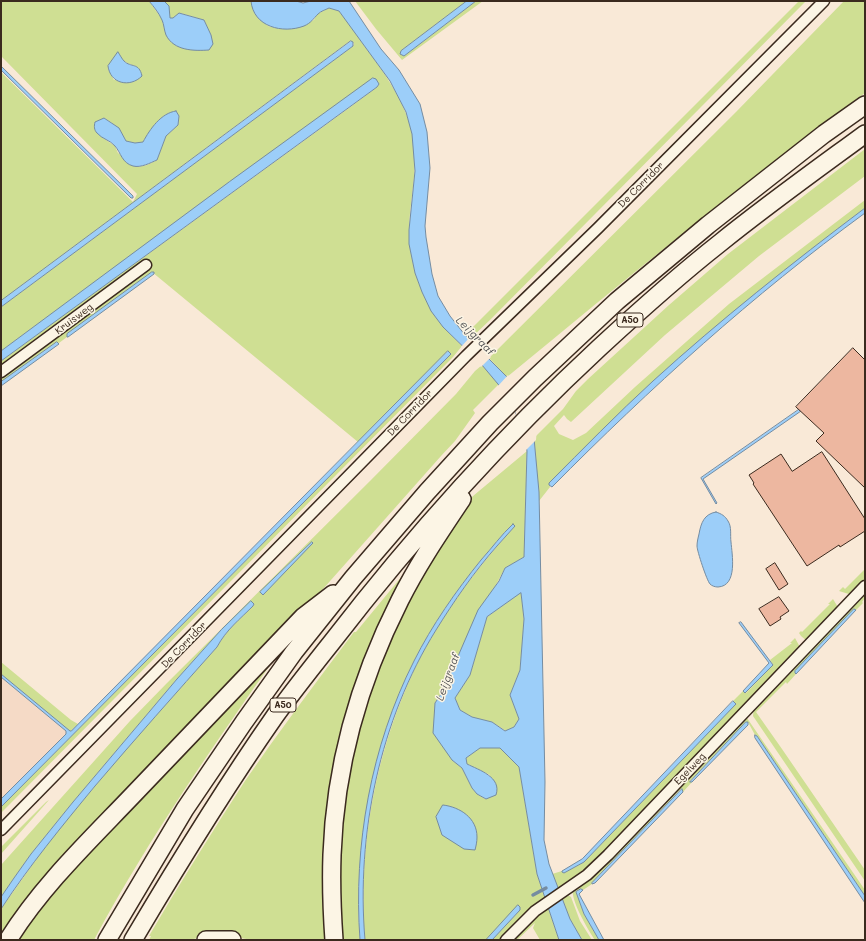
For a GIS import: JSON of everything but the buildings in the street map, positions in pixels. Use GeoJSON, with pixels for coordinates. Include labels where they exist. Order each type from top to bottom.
{"type":"FeatureCollection","features":[{"type":"Feature","properties":{"kind":"highway","name":"A50"},"geometry":{"type":"LineString","coordinates":[[107,940],[185,809],[294,652],[353,578],[427,492],[490,423],[535,378],[617,301],[708,225],[824,134],[865,105]]}},
{"type":"Feature","properties":{"kind":"highway","name":"A50"},"geometry":{"type":"LineString","coordinates":[[133,940],[185,853],[230,782],[280,709],[358,607],[459,489],[545,400],[600,348],[718,244],[865,134]]}},
{"type":"Feature","properties":{"kind":"highway","name":"A50"},"geometry":{"type":"LineString","coordinates":[[334,940],[331,894],[334,821],[342,765],[354,715],[373,659],[401,599],[422,561],[494,452]]}},
{"type":"Feature","properties":{"kind":"highway","name":"A50"},"geometry":{"type":"LineString","coordinates":[[8,940],[57,875],[95,834],[303,617],[353,578]]}},
{"type":"Feature","properties":{"kind":"highway"},"geometry":{"type":"LineString","coordinates":[[206,940],[232,940]]}},
{"type":"Feature","properties":{"kind":"street","name":"De Corridor"},"geometry":{"type":"LineString","coordinates":[[1,830],[466,356],[598,228],[824,1]]}},
{"type":"Feature","properties":{"kind":"street","name":"Kruisweg"},"geometry":{"type":"LineString","coordinates":[[1,372],[146,265]]}},
{"type":"Feature","properties":{"kind":"street","name":"Egelweg"},"geometry":{"type":"LineString","coordinates":[[506,940],[523,922],[542,906],[587,875],[608,855],[865,586]]}},
{"type":"Feature","properties":{"kind":"shaded area"},"geometry":{"type":"Polygon","coordinates":[[[1,676],[71,734],[1,804],[1,676]]]}},
{"type":"Feature","properties":{"kind":"green space"},"geometry":{"type":"Polygon","coordinates":[[[1,1],[149,1],[162,19],[167,36],[211,35],[204,20],[180,13],[173,18],[170,18],[169,9],[164,1],[251,1],[268,26],[283,29],[314,20],[317,14],[329,8],[339,11],[387,78],[399,98],[409,120],[415,152],[409,226],[413,263],[420,287],[431,309],[441,324],[462,346],[453,357],[1,813],[1,807],[451,354],[448,351],[358,442],[152,272],[67,334],[67,337],[59,343],[57,342],[1,382],[1,361],[353,105],[379,84],[98,280],[1,351],[1,307],[354,44],[350,41],[1,301],[1,72],[133,202],[137,194],[1,56],[1,1]],[[113,60],[108,66],[108,69],[114,80],[141,73],[137,67],[123,60],[113,60]],[[176,111],[171,112],[161,119],[153,127],[143,142],[135,143],[126,141],[117,128],[104,118],[103,138],[115,146],[118,153],[138,167],[147,165],[157,160],[166,136],[178,125],[179,116],[176,111]]]}},
{"type":"Feature","properties":{"kind":"green space"},"geometry":{"type":"Polygon","coordinates":[[[355,1],[467,1],[401,51],[404,56],[476,1],[483,1],[402,60],[355,1]]]}},
{"type":"Feature","properties":{"kind":"green space"},"geometry":{"type":"Polygon","coordinates":[[[799,1],[806,1],[490,320],[470,339],[465,335],[799,1]]]}},
{"type":"Feature","properties":{"kind":"green space"},"geometry":{"type":"Polygon","coordinates":[[[844,1],[865,1],[865,93],[729,197],[507,377],[489,358],[736,112],[844,1]]]}},
{"type":"Feature","properties":{"kind":"green space"},"geometry":{"type":"Polygon","coordinates":[[[865,149],[865,176],[759,256],[665,335],[571,422],[564,415],[554,426],[559,434],[573,440],[586,433],[635,387],[729,304],[865,200],[865,208],[817,245],[602,430],[549,483],[550,487],[539,501],[534,438],[563,409],[576,391],[669,305],[728,254],[865,149]]]}},
{"type":"Feature","properties":{"kind":"green space"},"geometry":{"type":"Polygon","coordinates":[[[482,365],[499,384],[473,410],[475,413],[455,441],[323,589],[1,940],[1,909],[40,854],[63,824],[127,748],[217,647],[229,630],[254,604],[221,630],[177,679],[31,854],[1,897],[1,865],[130,721],[456,394],[475,371],[482,365]],[[311,542],[260,592],[263,595],[311,542]]]}},
{"type":"Feature","properties":{"kind":"green space"},"geometry":{"type":"Polygon","coordinates":[[[527,451],[524,557],[505,568],[460,652],[435,703],[452,760],[462,768],[472,788],[477,794],[485,799],[490,775],[467,764],[466,758],[480,748],[500,748],[519,767],[537,874],[545,898],[521,919],[501,940],[492,940],[520,910],[519,906],[486,940],[365,940],[365,853],[373,795],[397,711],[417,664],[440,623],[475,573],[515,526],[513,524],[481,560],[445,609],[421,648],[403,684],[390,718],[383,742],[365,823],[359,893],[360,940],[338,940],[337,832],[355,728],[393,623],[452,524],[473,496],[527,451]]]}},
{"type":"Feature","properties":{"kind":"green space"},"geometry":{"type":"Polygon","coordinates":[[[421,553],[352,709],[330,940],[252,940],[211,935],[189,940],[149,940],[151,936],[149,936],[184,877],[258,762],[354,632],[356,632],[421,553]]]}},
{"type":"Feature","properties":{"kind":"green space"},"geometry":{"type":"Polygon","coordinates":[[[865,569],[865,582],[852,595],[839,591],[843,587],[845,589],[865,569]]]}},
{"type":"Feature","properties":{"kind":"green space"},"geometry":{"type":"Polygon","coordinates":[[[865,590],[865,598],[862,602],[863,603],[795,673],[796,674],[787,684],[786,682],[756,712],[865,870],[865,881],[753,716],[754,706],[865,590]]]}},
{"type":"Feature","properties":{"kind":"green space"},"geometry":{"type":"Polygon","coordinates":[[[521,592],[524,619],[520,670],[510,695],[519,719],[514,727],[506,731],[492,722],[472,717],[460,710],[455,698],[470,675],[487,617],[521,592]]]}},
{"type":"Feature","properties":{"kind":"green space"},"geometry":{"type":"Polygon","coordinates":[[[833,599],[839,609],[808,642],[799,633],[801,631],[802,632],[830,604],[828,604],[833,599]]]}},
{"type":"Feature","properties":{"kind":"green space"},"geometry":{"type":"Polygon","coordinates":[[[795,638],[801,649],[585,872],[558,889],[552,874],[562,871],[564,873],[584,862],[735,704],[733,701],[743,691],[746,693],[773,665],[770,660],[792,643],[790,643],[795,638]]]}},
{"type":"Feature","properties":{"kind":"green space"},"geometry":{"type":"Polygon","coordinates":[[[285,644],[209,752],[161,826],[115,901],[94,940],[12,940],[26,918],[285,644]]]}},
{"type":"Feature","properties":{"kind":"green space"},"geometry":{"type":"Polygon","coordinates":[[[1,662],[71,720],[78,724],[70,732],[1,674],[1,662]]]}},
{"type":"Feature","properties":{"kind":"green space"},"geometry":{"type":"Polygon","coordinates":[[[743,718],[747,718],[865,890],[865,896],[755,735],[748,722],[746,722],[690,781],[692,782],[683,792],[681,789],[592,884],[583,890],[576,891],[584,914],[599,940],[595,940],[577,907],[574,900],[573,889],[743,718]]]}},
{"type":"Feature","properties":{"kind":"green space"},"geometry":{"type":"Polygon","coordinates":[[[49,800],[1,854],[1,847],[49,800]]]}},
{"type":"Feature","properties":{"kind":"green space"},"geometry":{"type":"Polygon","coordinates":[[[566,894],[571,897],[580,921],[592,940],[582,940],[570,919],[561,898],[566,894]]]}},
{"type":"Feature","properties":{"kind":"green space"},"geometry":{"type":"Polygon","coordinates":[[[548,907],[559,940],[540,940],[533,928],[535,923],[517,940],[510,940],[540,914],[540,912],[548,907]]]}},
{"type":"Feature","properties":{"kind":"water"},"geometry":{"type":"Polygon","coordinates":[[[149,1],[164,1],[169,6],[170,18],[173,18],[179,13],[204,20],[211,35],[213,44],[209,50],[185,49],[174,44],[166,35],[161,17],[149,1]]]}},
{"type":"Feature","properties":{"kind":"water"},"geometry":{"type":"Polygon","coordinates":[[[251,1],[296,1],[303,3],[311,1],[349,1],[381,49],[399,70],[420,104],[427,132],[430,168],[425,226],[426,237],[432,274],[438,296],[450,316],[465,335],[507,377],[534,438],[539,492],[545,782],[544,840],[549,864],[570,919],[582,940],[559,940],[537,874],[519,767],[500,748],[480,748],[466,758],[467,764],[488,775],[496,783],[496,795],[486,799],[477,794],[472,788],[462,768],[452,760],[433,733],[435,703],[443,691],[478,610],[499,581],[505,568],[524,557],[527,451],[522,427],[508,396],[482,365],[443,327],[431,311],[422,292],[415,273],[409,244],[415,171],[412,134],[406,112],[390,81],[339,11],[329,8],[319,13],[304,26],[287,29],[270,26],[257,17],[253,10],[251,1]],[[521,593],[487,617],[470,675],[455,698],[460,710],[472,717],[492,722],[505,731],[514,727],[519,719],[510,695],[520,670],[524,619],[521,593]]]}},
{"type":"Feature","properties":{"kind":"water"},"geometry":{"type":"Polygon","coordinates":[[[467,1],[476,1],[404,56],[400,54],[401,51],[467,1]]]}},
{"type":"Feature","properties":{"kind":"water"},"geometry":{"type":"Polygon","coordinates":[[[351,41],[353,42],[353,46],[1,307],[1,301],[351,41]]]}},
{"type":"Feature","properties":{"kind":"water"},"geometry":{"type":"Polygon","coordinates":[[[118,52],[124,61],[139,69],[142,76],[137,80],[126,83],[112,77],[108,66],[118,52]]]}},
{"type":"Feature","properties":{"kind":"water"},"geometry":{"type":"Polygon","coordinates":[[[1,66],[133,196],[133,198],[131,198],[1,70],[1,66]]]}},
{"type":"Feature","properties":{"kind":"water"},"geometry":{"type":"Polygon","coordinates":[[[373,78],[376,79],[379,84],[377,87],[1,361],[1,351],[229,182],[373,78]]]}},
{"type":"Feature","properties":{"kind":"water"},"geometry":{"type":"Polygon","coordinates":[[[176,111],[179,116],[178,125],[166,136],[157,160],[142,166],[133,166],[126,163],[115,146],[99,135],[94,126],[95,122],[104,118],[119,128],[126,141],[135,143],[143,142],[156,122],[171,112],[176,111]]]}},
{"type":"Feature","properties":{"kind":"water"},"geometry":{"type":"Polygon","coordinates":[[[865,208],[865,213],[783,276],[703,344],[626,414],[552,487],[549,485],[549,483],[613,419],[678,358],[757,292],[865,208]]]}},
{"type":"Feature","properties":{"kind":"water"},"geometry":{"type":"Polygon","coordinates":[[[154,272],[154,274],[67,337],[67,334],[154,272]]]}},
{"type":"Feature","properties":{"kind":"water"},"geometry":{"type":"Polygon","coordinates":[[[57,342],[59,344],[1,386],[1,382],[57,342]]]}},
{"type":"Feature","properties":{"kind":"water"},"geometry":{"type":"Polygon","coordinates":[[[448,351],[451,354],[1,807],[1,799],[66,734],[66,731],[1,677],[1,674],[71,731],[448,351]]]}},
{"type":"Feature","properties":{"kind":"water"},"geometry":{"type":"Polygon","coordinates":[[[814,399],[814,402],[703,479],[717,503],[716,504],[701,478],[814,399]]]}},
{"type":"Feature","properties":{"kind":"water"},"geometry":{"type":"Polygon","coordinates":[[[716,512],[722,514],[729,523],[733,561],[729,581],[718,587],[710,584],[700,559],[697,546],[702,523],[706,517],[716,512]]]}},
{"type":"Feature","properties":{"kind":"water"},"geometry":{"type":"Polygon","coordinates":[[[513,524],[515,526],[480,566],[436,630],[417,665],[400,702],[376,779],[369,819],[364,860],[363,900],[365,940],[360,940],[359,869],[363,833],[368,797],[386,727],[414,661],[437,621],[481,560],[513,524]]]}},
{"type":"Feature","properties":{"kind":"water"},"geometry":{"type":"Polygon","coordinates":[[[312,542],[313,543],[263,595],[260,592],[312,542]]]}},
{"type":"Feature","properties":{"kind":"water"},"geometry":{"type":"Polygon","coordinates":[[[251,601],[254,604],[253,606],[229,630],[217,647],[70,816],[34,862],[1,909],[1,897],[31,854],[73,802],[177,679],[221,630],[251,601]]]}},
{"type":"Feature","properties":{"kind":"water"},"geometry":{"type":"Polygon","coordinates":[[[854,609],[856,610],[796,674],[795,671],[854,609]]]}},
{"type":"Feature","properties":{"kind":"water"},"geometry":{"type":"Polygon","coordinates":[[[741,622],[773,665],[745,693],[743,691],[769,663],[739,623],[741,622]]]}},
{"type":"Feature","properties":{"kind":"water"},"geometry":{"type":"Polygon","coordinates":[[[733,701],[736,704],[584,862],[564,873],[562,872],[582,859],[733,701]]]}},
{"type":"Feature","properties":{"kind":"water"},"geometry":{"type":"Polygon","coordinates":[[[746,722],[748,722],[748,725],[692,782],[690,782],[746,722]]]}},
{"type":"Feature","properties":{"kind":"water"},"geometry":{"type":"Polygon","coordinates":[[[755,735],[865,896],[865,903],[755,738],[755,735]]]}},
{"type":"Feature","properties":{"kind":"water"},"geometry":{"type":"Polygon","coordinates":[[[682,789],[683,792],[595,883],[592,884],[592,883],[682,789]]]}},
{"type":"Feature","properties":{"kind":"water"},"geometry":{"type":"Polygon","coordinates":[[[443,805],[461,811],[471,819],[476,830],[477,839],[475,850],[464,849],[442,835],[436,817],[443,805]]]}},
{"type":"Feature","properties":{"kind":"water"},"geometry":{"type":"Polygon","coordinates":[[[581,889],[583,890],[579,894],[604,940],[599,940],[584,914],[576,892],[581,889]]]}},
{"type":"Feature","properties":{"kind":"water"},"geometry":{"type":"Polygon","coordinates":[[[518,905],[520,910],[492,940],[486,940],[518,905]]]}},
{"type":"Feature","properties":{"kind":"pier"},"geometry":{"type":"Polygon","coordinates":[[[470,337],[491,357],[481,367],[461,347],[470,337]]]}},
{"type":"Feature","properties":{"kind":"pier"},"geometry":{"type":"Polygon","coordinates":[[[508,375],[530,407],[537,428],[536,440],[525,451],[515,411],[507,397],[498,386],[508,375]]]}},
{"type":"Feature","properties":{"kind":"waterway"},"geometry":{"type":"LineString","coordinates":[[533,895],[546,888]]}},
{"type":"Feature","properties":{"kind":"water label","name":"Leijgraaf"},"geometry":{"type":"Point","coordinates":[475,336]}},
{"type":"Feature","properties":{"kind":"water label","name":"Leijgraaf"},"geometry":{"type":"Point","coordinates":[448,677]}}]}
